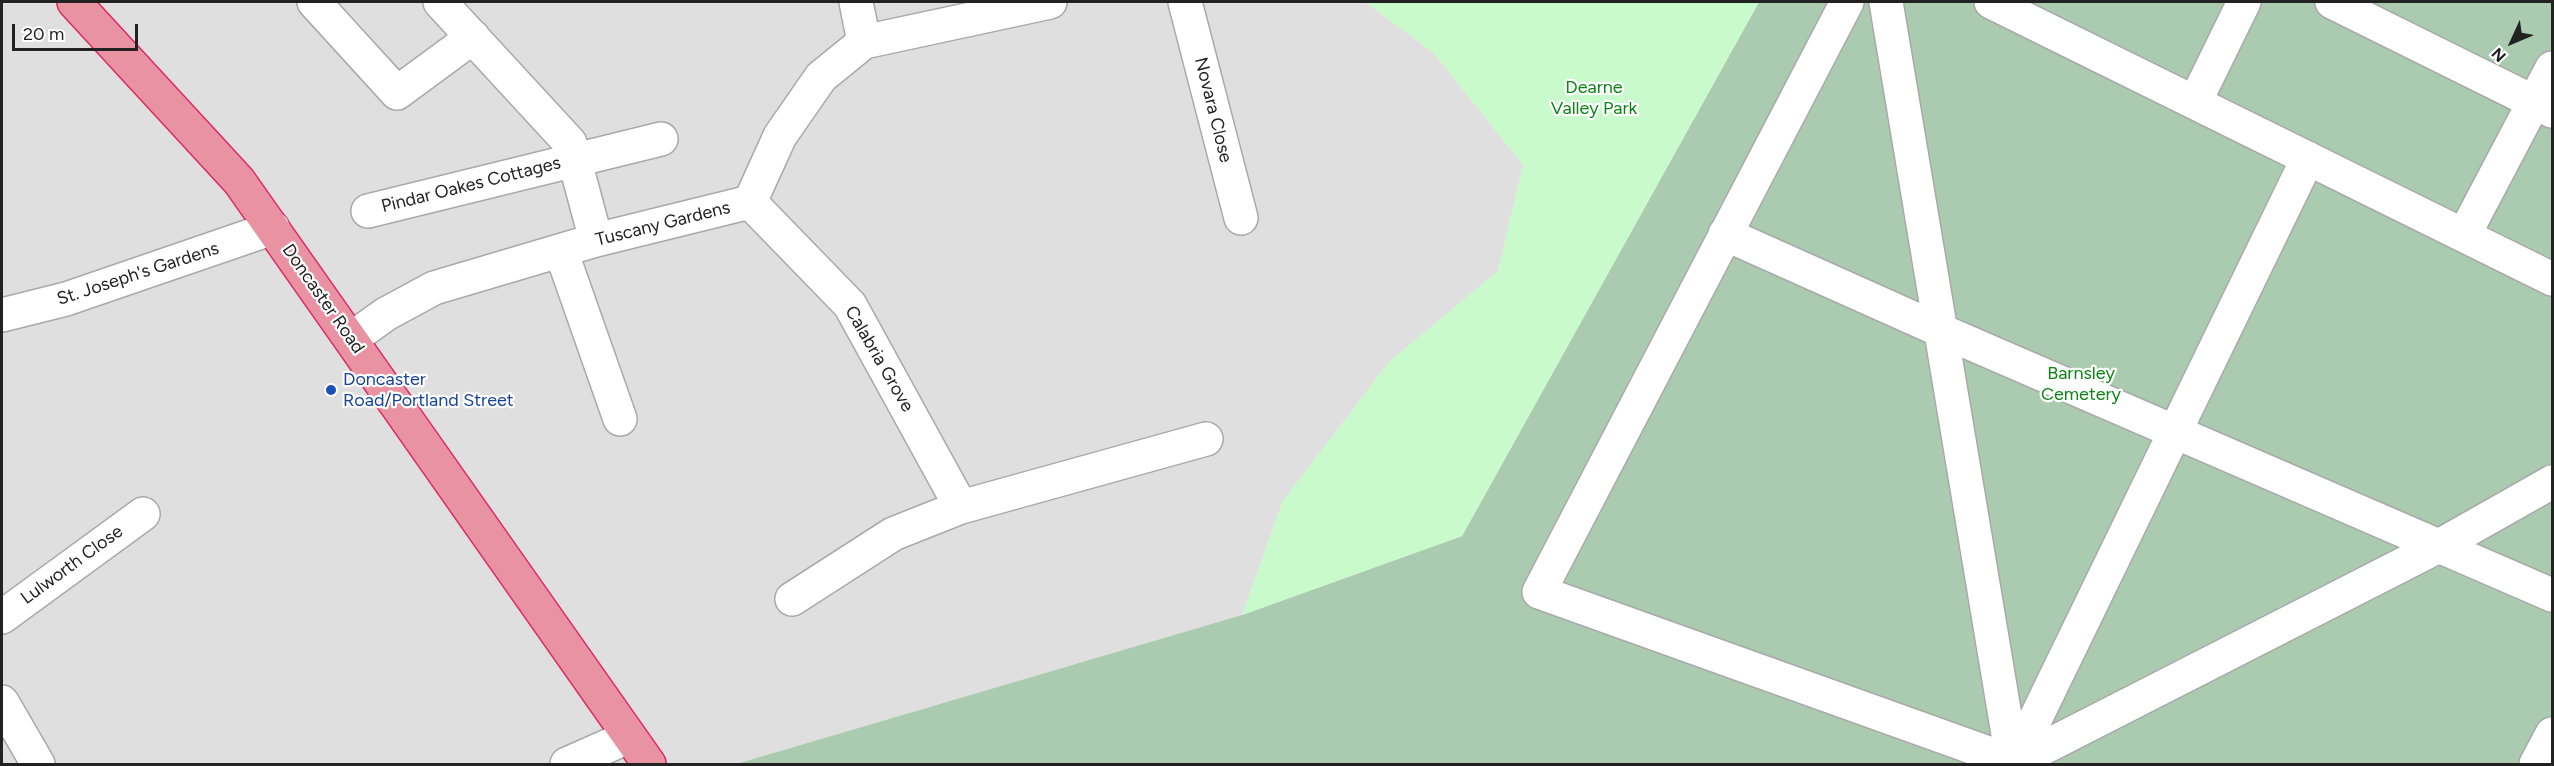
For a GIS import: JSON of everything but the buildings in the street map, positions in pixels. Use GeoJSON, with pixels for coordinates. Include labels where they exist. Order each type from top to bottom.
{"type":"FeatureCollection","features":[{"type":"Feature","properties":{"kind":"highway","name":"Doncaster Road"},"geometry":{"type":"LineString","coordinates":[[74,2],[239,181],[648,765]]}},
{"type":"Feature","properties":{"kind":"street"},"geometry":{"type":"LineString","coordinates":[[314,2],[397,93],[473,38]]}},
{"type":"Feature","properties":{"kind":"street","name":"Pindar Oakes Cottages"},"geometry":{"type":"LineString","coordinates":[[440,2],[570,143],[596,240]]}},
{"type":"Feature","properties":{"kind":"street"},"geometry":{"type":"LineString","coordinates":[[856,2],[864,42]]}},
{"type":"Feature","properties":{"kind":"street","name":"Tuscany Gardens"},"geometry":{"type":"LineString","coordinates":[[351,339],[386,314],[434,288],[596,240],[750,202],[780,136],[821,77],[864,42],[1050,2]]}},
{"type":"Feature","properties":{"kind":"street","name":"Novara Close"},"geometry":{"type":"LineString","coordinates":[[1185,2],[1241,218]]}},
{"type":"Feature","properties":{"kind":"street"},"geometry":{"type":"LineString","coordinates":[[1847,2],[1539,592],[2015,764],[2439,546],[2553,482]]}},
{"type":"Feature","properties":{"kind":"street"},"geometry":{"type":"LineString","coordinates":[[1886,2],[2015,764]]}},
{"type":"Feature","properties":{"kind":"street"},"geometry":{"type":"LineString","coordinates":[[1991,2],[2553,279]]}},
{"type":"Feature","properties":{"kind":"street"},"geometry":{"type":"LineString","coordinates":[[2195,102],[2244,2]]}},
{"type":"Feature","properties":{"kind":"street"},"geometry":{"type":"LineString","coordinates":[[2332,2],[2543,106]]}},
{"type":"Feature","properties":{"kind":"street"},"geometry":{"type":"LineString","coordinates":[[2464,235],[2543,106],[2553,68]]}},
{"type":"Feature","properties":{"kind":"street","name":"Pindar Oakes Cottages"},"geometry":{"type":"LineString","coordinates":[[368,211],[661,139]]}},
{"type":"Feature","properties":{"kind":"street"},"geometry":{"type":"LineString","coordinates":[[2015,764],[2308,158]]}},
{"type":"Feature","properties":{"kind":"street","name":"Calabria Grove"},"geometry":{"type":"LineString","coordinates":[[750,202],[850,305],[961,507]]}},
{"type":"Feature","properties":{"kind":"street","name":"St. Joseph's Gardens"},"geometry":{"type":"LineString","coordinates":[[2,315],[66,299],[273,228]]}},
{"type":"Feature","properties":{"kind":"street"},"geometry":{"type":"LineString","coordinates":[[1725,234],[1942,331],[2553,595]]}},
{"type":"Feature","properties":{"kind":"street"},"geometry":{"type":"LineString","coordinates":[[561,251],[620,419]]}},
{"type":"Feature","properties":{"kind":"street"},"geometry":{"type":"LineString","coordinates":[[792,599],[893,534],[961,507],[1206,439]]}},
{"type":"Feature","properties":{"kind":"street","name":"Lulworth Close"},"geometry":{"type":"LineString","coordinates":[[2,617],[143,514]]}},
{"type":"Feature","properties":{"kind":"street"},"geometry":{"type":"LineString","coordinates":[[2,702],[38,765]]}},
{"type":"Feature","properties":{"kind":"street"},"geometry":{"type":"LineString","coordinates":[[2536,765],[2553,734]]}},
{"type":"Feature","properties":{"kind":"street"},"geometry":{"type":"LineString","coordinates":[[567,765],[628,737]]}},
{"type":"Feature","properties":{"kind":"shaded area"},"geometry":{"type":"Polygon","coordinates":[[[2,2],[1365,2],[1434,53],[1523,165],[1498,271],[1389,362],[1283,501],[1242,615],[736,764],[2,764],[2,2]]]}},
{"type":"Feature","properties":{"kind":"green space","name":"Dearne Valley Park"},"geometry":{"type":"Polygon","coordinates":[[[1365,2],[1759,2],[1462,536],[1242,615],[1283,501],[1389,362],[1498,271],[1523,165],[1434,53],[1365,2]]]}},
{"type":"Feature","properties":{"kind":"green space","name":"Barnsley Cemetery"},"geometry":{"type":"Polygon","coordinates":[[[1759,2],[2552,2],[2552,764],[736,764],[1242,615],[1462,536],[1759,2]]]}},
{"type":"Feature","properties":{"kind":"place","name":"Doncaster Road/Portland Street"},"geometry":{"type":"Point","coordinates":[331,390]}}]}
